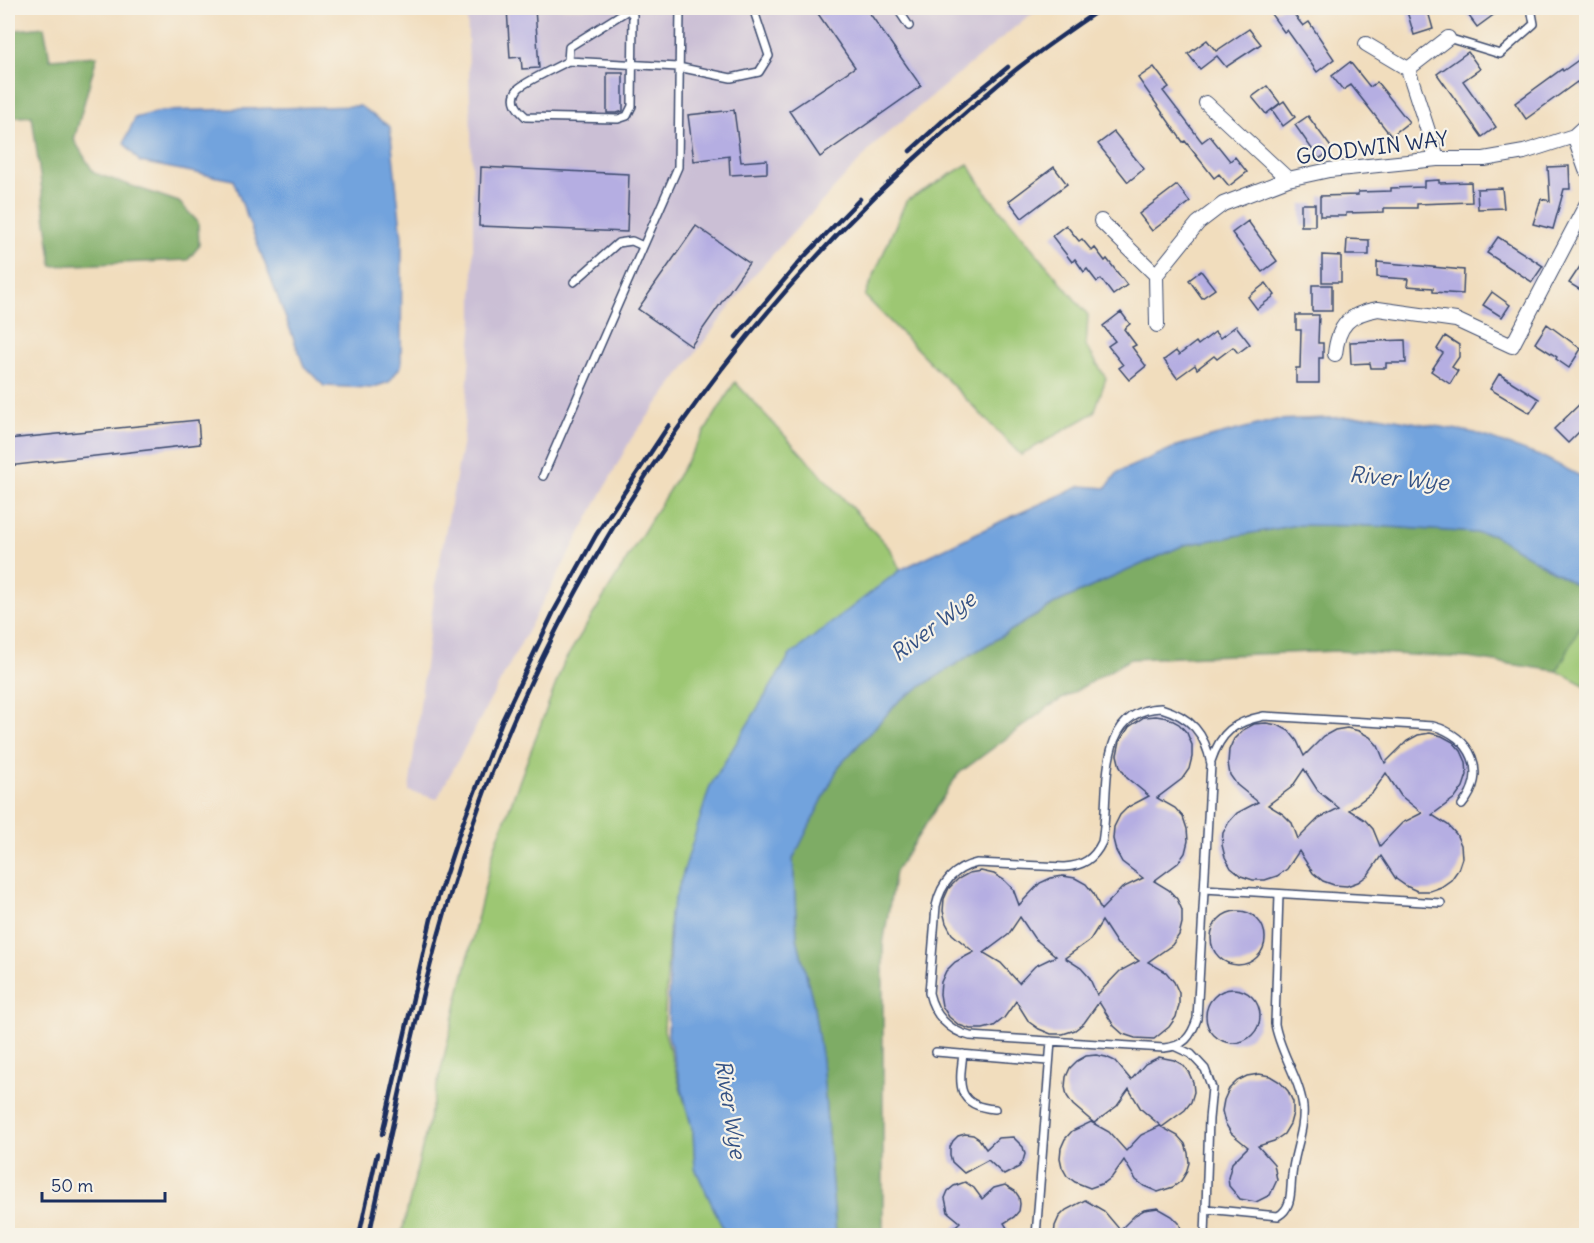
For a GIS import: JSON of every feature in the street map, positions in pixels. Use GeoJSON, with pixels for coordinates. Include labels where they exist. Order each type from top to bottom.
{"type":"FeatureCollection","features":[{"type":"Feature","properties":{"kind":"street"},"geometry":{"type":"LineString","coordinates":[[1408,69],[1448,38]]}},
{"type":"Feature","properties":{"kind":"street"},"geometry":{"type":"LineString","coordinates":[[1366,44],[1408,69],[1437,159]]}},
{"type":"Feature","properties":{"kind":"street"},"geometry":{"type":"LineString","coordinates":[[1206,103],[1288,179]]}},
{"type":"Feature","properties":{"kind":"street","name":"GOODWIN WAY"},"geometry":{"type":"LineString","coordinates":[[1155,275],[1198,223],[1222,204],[1288,179],[1329,170],[1437,159],[1484,159],[1514,154],[1574,136],[1587,125]]}},
{"type":"Feature","properties":{"kind":"street"},"geometry":{"type":"LineString","coordinates":[[1574,136],[1587,170]]}},
{"type":"Feature","properties":{"kind":"street"},"geometry":{"type":"LineString","coordinates":[[1335,354],[1337,336],[1341,329],[1354,317],[1378,309],[1456,320],[1512,346],[1587,205]]}},
{"type":"Feature","properties":{"kind":"street"},"geometry":{"type":"LineString","coordinates":[[1101,221],[1155,275],[1157,325]]}},
{"type":"Feature","properties":{"kind":"lane"},"geometry":{"type":"LineString","coordinates":[[543,476],[678,167],[680,8]]}},
{"type":"Feature","properties":{"kind":"lane"},"geometry":{"type":"LineString","coordinates":[[568,61],[569,47],[628,10],[633,15],[632,65],[632,106],[627,116],[618,119],[526,117],[517,109],[514,99],[518,88],[568,61],[632,65],[678,67],[731,78],[759,72],[769,56],[753,8]]}},
{"type":"Feature","properties":{"kind":"lane"},"geometry":{"type":"LineString","coordinates":[[897,8],[909,26]]}},
{"type":"Feature","properties":{"kind":"lane"},"geometry":{"type":"LineString","coordinates":[[1448,38],[1500,54],[1534,24],[1531,8]]}},
{"type":"Feature","properties":{"kind":"lane"},"geometry":{"type":"LineString","coordinates":[[574,282],[618,243],[632,241],[643,246]]}},
{"type":"Feature","properties":{"kind":"lane"},"geometry":{"type":"LineString","coordinates":[[1211,764],[1204,738],[1186,719],[1161,708],[1137,712],[1127,720],[1112,740],[1102,842],[1089,860],[1078,866],[1064,867],[977,863],[964,866],[954,872],[938,894],[929,993],[931,1003],[937,1013],[951,1028],[958,1033],[970,1036],[1164,1048],[1176,1047],[1186,1041],[1193,1033],[1197,1019],[1211,764],[1216,747],[1226,733],[1244,721],[1264,716],[1433,726],[1452,733],[1461,740],[1472,756],[1475,777],[1473,788],[1462,805]]}},
{"type":"Feature","properties":{"kind":"lane"},"geometry":{"type":"LineString","coordinates":[[1204,889],[1441,903]]}},
{"type":"Feature","properties":{"kind":"lane"},"geometry":{"type":"LineString","coordinates":[[1206,1209],[1278,1216],[1286,1211],[1289,1204],[1292,1172],[1303,1120],[1303,1106],[1278,1039],[1275,1024],[1279,894]]}},
{"type":"Feature","properties":{"kind":"lane"},"geometry":{"type":"LineString","coordinates":[[1036,1236],[1051,1041]]}},
{"type":"Feature","properties":{"kind":"lane"},"geometry":{"type":"LineString","coordinates":[[1176,1047],[1191,1054],[1205,1069],[1212,1089],[1205,1236]]}},
{"type":"Feature","properties":{"kind":"lane"},"geometry":{"type":"LineString","coordinates":[[936,1052],[1048,1061]]}},
{"type":"Feature","properties":{"kind":"lane"},"geometry":{"type":"LineString","coordinates":[[963,1054],[961,1089],[967,1100],[980,1108],[995,1109]]}},
{"type":"Feature","properties":{"kind":"shaded area"},"geometry":{"type":"Polygon","coordinates":[[[467,8],[817,8],[815,9],[886,111],[921,86],[866,8],[1043,8],[1027,17],[878,141],[753,276],[631,439],[437,799],[409,791],[436,580],[463,441],[473,318],[473,196],[467,8]],[[481,168],[479,226],[627,232],[629,174],[481,168]],[[696,226],[638,308],[638,309],[749,263],[696,226]]]}},
{"type":"Feature","properties":{"kind":"green space"},"geometry":{"type":"Polygon","coordinates":[[[44,27],[50,59],[97,56],[74,140],[94,173],[179,202],[198,222],[199,246],[188,260],[52,266],[32,116],[8,118],[8,31],[44,27]]]}},
{"type":"Feature","properties":{"kind":"green space"},"geometry":{"type":"Polygon","coordinates":[[[968,164],[987,194],[1088,315],[1086,346],[1106,378],[1094,413],[1021,455],[865,296],[906,201],[968,164]]]}},
{"type":"Feature","properties":{"kind":"green space"},"geometry":{"type":"Polygon","coordinates":[[[735,382],[891,550],[900,570],[854,607],[670,915],[664,1030],[693,1132],[695,1168],[726,1235],[401,1236],[494,849],[564,662],[735,382]]]}},
{"type":"Feature","properties":{"kind":"green space"},"geometry":{"type":"Polygon","coordinates":[[[1297,525],[1375,526],[1492,534],[1586,591],[1586,615],[1557,671],[1468,658],[1337,651],[1130,659],[1050,706],[958,774],[895,872],[883,945],[883,1235],[836,1235],[822,1061],[813,1002],[797,938],[793,859],[839,766],[900,700],[1058,602],[1184,545],[1297,525]]]}},
{"type":"Feature","properties":{"kind":"green space"},"geometry":{"type":"Polygon","coordinates":[[[1586,615],[1586,686],[1557,671],[1586,615]]]}},
{"type":"Feature","properties":{"kind":"water"},"geometry":{"type":"Polygon","coordinates":[[[360,106],[390,127],[402,238],[401,366],[389,382],[371,388],[324,386],[304,366],[233,180],[140,162],[124,143],[135,118],[161,111],[360,106]]]}},
{"type":"Feature","properties":{"kind":"water","name":"River Wye"},"geometry":{"type":"Polygon","coordinates":[[[1378,416],[1475,433],[1545,458],[1586,479],[1586,591],[1492,534],[1375,526],[1297,525],[1184,545],[1058,602],[900,700],[839,766],[793,859],[797,938],[813,1002],[822,1061],[836,1235],[726,1235],[695,1168],[693,1132],[668,1035],[670,915],[710,786],[790,655],[900,570],[1081,486],[1106,488],[1118,472],[1180,445],[1276,420],[1378,416]]]}},
{"type":"Feature","properties":{"kind":"building"},"geometry":{"type":"Polygon","coordinates":[[[507,8],[535,8],[539,68],[522,69],[521,57],[510,58],[507,8]]]}},
{"type":"Feature","properties":{"kind":"building"},"geometry":{"type":"Polygon","coordinates":[[[814,8],[866,8],[921,86],[820,157],[789,111],[855,67],[814,8]]]}},
{"type":"Feature","properties":{"kind":"building"},"geometry":{"type":"Polygon","coordinates":[[[1280,8],[1289,8],[1303,26],[1309,22],[1334,59],[1317,72],[1287,30],[1284,32],[1271,14],[1280,8]]]}},
{"type":"Feature","properties":{"kind":"building"},"geometry":{"type":"Polygon","coordinates":[[[1406,8],[1427,8],[1433,29],[1414,35],[1406,8]]]}},
{"type":"Feature","properties":{"kind":"building"},"geometry":{"type":"Polygon","coordinates":[[[1463,8],[1503,8],[1477,27],[1463,8]]]}},
{"type":"Feature","properties":{"kind":"building"},"geometry":{"type":"Polygon","coordinates":[[[1249,29],[1261,44],[1226,67],[1217,56],[1200,69],[1188,54],[1207,40],[1216,51],[1249,29]]]}},
{"type":"Feature","properties":{"kind":"building"},"geometry":{"type":"Polygon","coordinates":[[[1468,52],[1480,69],[1463,81],[1496,127],[1482,137],[1437,74],[1468,52]]]}},
{"type":"Feature","properties":{"kind":"building"},"geometry":{"type":"Polygon","coordinates":[[[1587,54],[1587,94],[1577,82],[1526,119],[1515,103],[1587,54]]]}},
{"type":"Feature","properties":{"kind":"building"},"geometry":{"type":"Polygon","coordinates":[[[1350,62],[1370,87],[1377,82],[1409,122],[1391,136],[1351,85],[1343,90],[1332,76],[1350,62]]]}},
{"type":"Feature","properties":{"kind":"building"},"geometry":{"type":"Polygon","coordinates":[[[1154,67],[1169,87],[1163,91],[1202,142],[1210,136],[1230,161],[1235,157],[1247,172],[1229,186],[1219,174],[1214,178],[1185,141],[1183,142],[1138,78],[1154,67]]]}},
{"type":"Feature","properties":{"kind":"building"},"geometry":{"type":"Polygon","coordinates":[[[607,73],[623,73],[623,111],[617,113],[607,113],[607,73]]]}},
{"type":"Feature","properties":{"kind":"building"},"geometry":{"type":"Polygon","coordinates":[[[1267,86],[1280,103],[1266,114],[1252,97],[1267,86]]]}},
{"type":"Feature","properties":{"kind":"building"},"geometry":{"type":"Polygon","coordinates":[[[1284,101],[1295,117],[1283,126],[1272,110],[1284,101]]]}},
{"type":"Feature","properties":{"kind":"building"},"geometry":{"type":"Polygon","coordinates":[[[734,110],[741,162],[767,160],[767,173],[730,175],[729,156],[694,161],[688,115],[734,110]]]}},
{"type":"Feature","properties":{"kind":"building"},"geometry":{"type":"Polygon","coordinates":[[[1308,116],[1333,150],[1319,159],[1295,125],[1308,116]]]}},
{"type":"Feature","properties":{"kind":"building"},"geometry":{"type":"Polygon","coordinates":[[[1114,132],[1144,169],[1128,182],[1098,144],[1114,132]]]}},
{"type":"Feature","properties":{"kind":"building"},"geometry":{"type":"Polygon","coordinates":[[[1569,166],[1570,189],[1564,189],[1553,229],[1533,224],[1541,199],[1550,201],[1548,167],[1569,166]]]}},
{"type":"Feature","properties":{"kind":"building"},"geometry":{"type":"Polygon","coordinates":[[[481,167],[629,174],[627,232],[479,226],[481,167]]]}},
{"type":"Feature","properties":{"kind":"building"},"geometry":{"type":"Polygon","coordinates":[[[1054,167],[1067,184],[1022,218],[1009,201],[1054,167]]]}},
{"type":"Feature","properties":{"kind":"building"},"geometry":{"type":"Polygon","coordinates":[[[1439,180],[1439,183],[1471,182],[1472,202],[1417,204],[1417,208],[1384,208],[1384,212],[1320,216],[1320,196],[1358,195],[1358,192],[1391,191],[1391,188],[1424,187],[1424,181],[1439,180]]]}},
{"type":"Feature","properties":{"kind":"building"},"geometry":{"type":"Polygon","coordinates":[[[1177,185],[1190,202],[1152,231],[1139,214],[1177,185]]]}},
{"type":"Feature","properties":{"kind":"building"},"geometry":{"type":"Polygon","coordinates":[[[1502,188],[1504,208],[1478,209],[1477,189],[1502,188]]]}},
{"type":"Feature","properties":{"kind":"building"},"geometry":{"type":"Polygon","coordinates":[[[1301,204],[1315,204],[1315,226],[1301,226],[1301,204]]]}},
{"type":"Feature","properties":{"kind":"building"},"geometry":{"type":"Polygon","coordinates":[[[1248,221],[1277,261],[1262,272],[1232,233],[1248,221]]]}},
{"type":"Feature","properties":{"kind":"building"},"geometry":{"type":"Polygon","coordinates":[[[1066,225],[1079,241],[1082,239],[1092,251],[1095,248],[1105,261],[1107,259],[1127,285],[1113,295],[1101,279],[1097,282],[1087,269],[1084,272],[1075,259],[1072,262],[1052,236],[1066,225]]]}},
{"type":"Feature","properties":{"kind":"building"},"geometry":{"type":"Polygon","coordinates":[[[696,226],[749,263],[691,346],[638,309],[696,226]]]}},
{"type":"Feature","properties":{"kind":"building"},"geometry":{"type":"Polygon","coordinates":[[[1498,237],[1543,266],[1532,282],[1487,253],[1498,237]]]}},
{"type":"Feature","properties":{"kind":"building"},"geometry":{"type":"Polygon","coordinates":[[[1347,239],[1369,240],[1369,255],[1346,255],[1347,239]]]}},
{"type":"Feature","properties":{"kind":"building"},"geometry":{"type":"Polygon","coordinates":[[[1322,255],[1341,256],[1341,282],[1322,282],[1322,255]]]}},
{"type":"Feature","properties":{"kind":"building"},"geometry":{"type":"Polygon","coordinates":[[[1587,256],[1587,294],[1569,283],[1587,256]]]}},
{"type":"Feature","properties":{"kind":"building"},"geometry":{"type":"Polygon","coordinates":[[[1377,262],[1464,270],[1463,294],[1433,292],[1433,288],[1407,286],[1408,279],[1377,277],[1377,262]]]}},
{"type":"Feature","properties":{"kind":"building"},"geometry":{"type":"Polygon","coordinates":[[[1201,271],[1215,289],[1202,298],[1189,280],[1201,271]]]}},
{"type":"Feature","properties":{"kind":"building"},"geometry":{"type":"Polygon","coordinates":[[[1266,283],[1275,295],[1257,309],[1248,297],[1266,283]]]}},
{"type":"Feature","properties":{"kind":"building"},"geometry":{"type":"Polygon","coordinates":[[[1312,285],[1332,285],[1332,311],[1312,311],[1312,285]]]}},
{"type":"Feature","properties":{"kind":"building"},"geometry":{"type":"Polygon","coordinates":[[[1492,292],[1510,305],[1502,317],[1483,305],[1492,292]]]}},
{"type":"Feature","properties":{"kind":"building"},"geometry":{"type":"Polygon","coordinates":[[[1121,312],[1130,324],[1124,329],[1136,345],[1132,347],[1146,366],[1129,380],[1119,368],[1123,365],[1108,346],[1115,341],[1103,326],[1121,312]]]}},
{"type":"Feature","properties":{"kind":"building"},"geometry":{"type":"Polygon","coordinates":[[[1296,315],[1319,315],[1318,343],[1323,343],[1323,358],[1319,358],[1319,383],[1296,383],[1296,368],[1300,368],[1301,330],[1296,330],[1296,315]]]}},
{"type":"Feature","properties":{"kind":"building"},"geometry":{"type":"Polygon","coordinates":[[[1547,324],[1581,349],[1569,368],[1535,343],[1547,324]]]}},
{"type":"Feature","properties":{"kind":"building"},"geometry":{"type":"Polygon","coordinates":[[[1236,326],[1250,344],[1238,353],[1233,347],[1217,359],[1214,356],[1197,369],[1195,365],[1177,378],[1164,360],[1176,351],[1179,355],[1196,342],[1198,345],[1215,332],[1220,338],[1236,326]]]}},
{"type":"Feature","properties":{"kind":"building"},"geometry":{"type":"Polygon","coordinates":[[[1445,336],[1459,345],[1459,357],[1452,367],[1458,371],[1450,384],[1431,371],[1443,353],[1437,349],[1445,336]]]}},
{"type":"Feature","properties":{"kind":"building"},"geometry":{"type":"Polygon","coordinates":[[[1405,340],[1406,363],[1386,363],[1386,368],[1371,368],[1370,363],[1351,364],[1350,342],[1405,340]]]}},
{"type":"Feature","properties":{"kind":"building"},"geometry":{"type":"Polygon","coordinates":[[[1499,374],[1539,399],[1530,413],[1490,389],[1499,374]]]}},
{"type":"Feature","properties":{"kind":"building"},"geometry":{"type":"Polygon","coordinates":[[[1587,397],[1587,424],[1568,443],[1554,429],[1587,397]]]}},
{"type":"Feature","properties":{"kind":"building"},"geometry":{"type":"Polygon","coordinates":[[[198,420],[200,444],[8,466],[8,439],[198,420]]]}},
{"type":"Feature","properties":{"kind":"building"},"geometry":{"type":"Polygon","coordinates":[[[1144,717],[1168,718],[1179,724],[1187,733],[1192,745],[1189,769],[1182,779],[1157,798],[1175,808],[1183,817],[1187,829],[1188,841],[1185,853],[1178,863],[1154,881],[1169,890],[1177,899],[1182,910],[1179,935],[1172,945],[1148,962],[1166,972],[1174,982],[1179,993],[1176,1017],[1169,1027],[1154,1039],[1135,1038],[1123,1034],[1114,1026],[1099,1002],[1084,1023],[1075,1030],[1063,1034],[1051,1034],[1029,1022],[1016,1001],[1004,1018],[994,1026],[970,1029],[959,1025],[949,1017],[942,1006],[940,994],[941,982],[946,971],[955,962],[974,952],[952,934],[943,911],[944,899],[949,888],[958,879],[969,873],[981,871],[994,874],[1013,889],[1019,905],[1040,883],[1063,876],[1075,878],[1086,884],[1094,894],[1101,910],[1122,888],[1143,878],[1122,862],[1113,839],[1114,827],[1120,815],[1128,807],[1149,796],[1127,778],[1120,767],[1117,755],[1120,741],[1129,727],[1144,717]],[[1020,917],[1008,935],[984,953],[1001,963],[1019,983],[1035,966],[1056,956],[1034,938],[1020,917]],[[1102,921],[1090,940],[1065,958],[1081,968],[1089,977],[1097,995],[1120,971],[1139,961],[1117,944],[1102,921]]]}},
{"type":"Feature","properties":{"kind":"building"},"geometry":{"type":"Polygon","coordinates":[[[1254,724],[1278,725],[1289,731],[1304,756],[1324,736],[1335,730],[1347,728],[1370,737],[1378,746],[1385,763],[1407,741],[1418,735],[1430,733],[1453,742],[1461,751],[1466,762],[1467,775],[1456,797],[1432,815],[1448,825],[1456,834],[1461,845],[1462,858],[1451,880],[1430,891],[1417,891],[1396,879],[1381,856],[1368,875],[1358,882],[1347,886],[1334,885],[1323,881],[1313,873],[1299,851],[1287,869],[1277,876],[1265,880],[1253,880],[1241,876],[1231,868],[1225,857],[1222,845],[1223,833],[1237,813],[1258,802],[1237,785],[1230,775],[1229,750],[1234,739],[1254,724]],[[1304,769],[1292,787],[1268,805],[1292,823],[1298,839],[1319,818],[1339,808],[1318,791],[1304,769]],[[1386,773],[1373,792],[1349,810],[1365,820],[1373,829],[1380,846],[1402,823],[1422,813],[1401,796],[1386,773]]]}},
{"type":"Feature","properties":{"kind":"building"},"geometry":{"type":"Polygon","coordinates":[[[1233,911],[1243,911],[1257,919],[1263,928],[1265,938],[1263,948],[1257,957],[1243,965],[1233,965],[1216,953],[1211,943],[1211,933],[1223,916],[1233,911]]]}},
{"type":"Feature","properties":{"kind":"building"},"geometry":{"type":"Polygon","coordinates":[[[1228,989],[1238,989],[1252,997],[1258,1006],[1260,1016],[1258,1026],[1252,1035],[1238,1043],[1228,1043],[1211,1031],[1206,1021],[1206,1011],[1218,994],[1228,989]]]}},
{"type":"Feature","properties":{"kind":"building"},"geometry":{"type":"Polygon","coordinates":[[[1096,1055],[1115,1061],[1131,1080],[1145,1064],[1159,1057],[1174,1060],[1183,1065],[1193,1082],[1194,1092],[1191,1102],[1185,1110],[1162,1127],[1141,1109],[1129,1089],[1117,1106],[1094,1123],[1073,1105],[1067,1096],[1065,1087],[1070,1068],[1086,1056],[1096,1055]]]}},
{"type":"Feature","properties":{"kind":"building"},"geometry":{"type":"Polygon","coordinates":[[[1259,1074],[1270,1076],[1288,1091],[1293,1102],[1293,1113],[1284,1134],[1274,1141],[1258,1146],[1274,1164],[1277,1180],[1270,1195],[1256,1202],[1240,1199],[1229,1186],[1228,1178],[1232,1163],[1248,1147],[1231,1133],[1222,1111],[1229,1089],[1237,1081],[1259,1074]]]}},
{"type":"Feature","properties":{"kind":"building"},"geometry":{"type":"Polygon","coordinates":[[[1091,1122],[1109,1132],[1126,1151],[1141,1135],[1160,1126],[1178,1136],[1185,1144],[1189,1163],[1186,1173],[1173,1187],[1158,1192],[1136,1180],[1124,1160],[1112,1177],[1104,1183],[1090,1188],[1075,1182],[1067,1176],[1062,1167],[1061,1148],[1072,1131],[1091,1122]]]}},
{"type":"Feature","properties":{"kind":"building"},"geometry":{"type":"Polygon","coordinates":[[[965,1134],[979,1139],[986,1149],[998,1138],[1013,1137],[1023,1147],[1025,1154],[1023,1161],[1019,1167],[1004,1175],[988,1160],[964,1173],[952,1162],[950,1147],[958,1136],[965,1134]]]}},
{"type":"Feature","properties":{"kind":"building"},"geometry":{"type":"Polygon","coordinates":[[[965,1182],[974,1188],[982,1199],[994,1188],[1005,1185],[1015,1191],[1019,1197],[1019,1211],[1004,1223],[1012,1236],[945,1236],[960,1222],[948,1212],[945,1198],[954,1186],[965,1182]]]}},
{"type":"Feature","properties":{"kind":"building"},"geometry":{"type":"Polygon","coordinates":[[[1085,1200],[1104,1211],[1120,1230],[1135,1215],[1144,1210],[1158,1208],[1179,1223],[1184,1236],[1054,1236],[1059,1217],[1066,1210],[1085,1200]]]}},
{"type":"Feature","properties":{"kind":"railway"},"geometry":{"type":"LineString","coordinates":[[369,1236],[419,1008],[467,840],[526,692],[571,602],[621,514],[677,430],[737,350],[802,273],[871,200],[945,131],[1028,60],[1102,8]]}},
{"type":"Feature","properties":{"kind":"railway"},"geometry":{"type":"LineString","coordinates":[[910,151],[1008,67]]}},
{"type":"Feature","properties":{"kind":"railway"},"geometry":{"type":"LineString","coordinates":[[736,337],[801,260],[860,199]]}},
{"type":"Feature","properties":{"kind":"railway"},"geometry":{"type":"LineString","coordinates":[[382,1134],[431,919],[461,828],[502,721],[554,611],[596,535],[669,425]]}},
{"type":"Feature","properties":{"kind":"railway"},"geometry":{"type":"LineString","coordinates":[[359,1236],[377,1154]]}}]}
